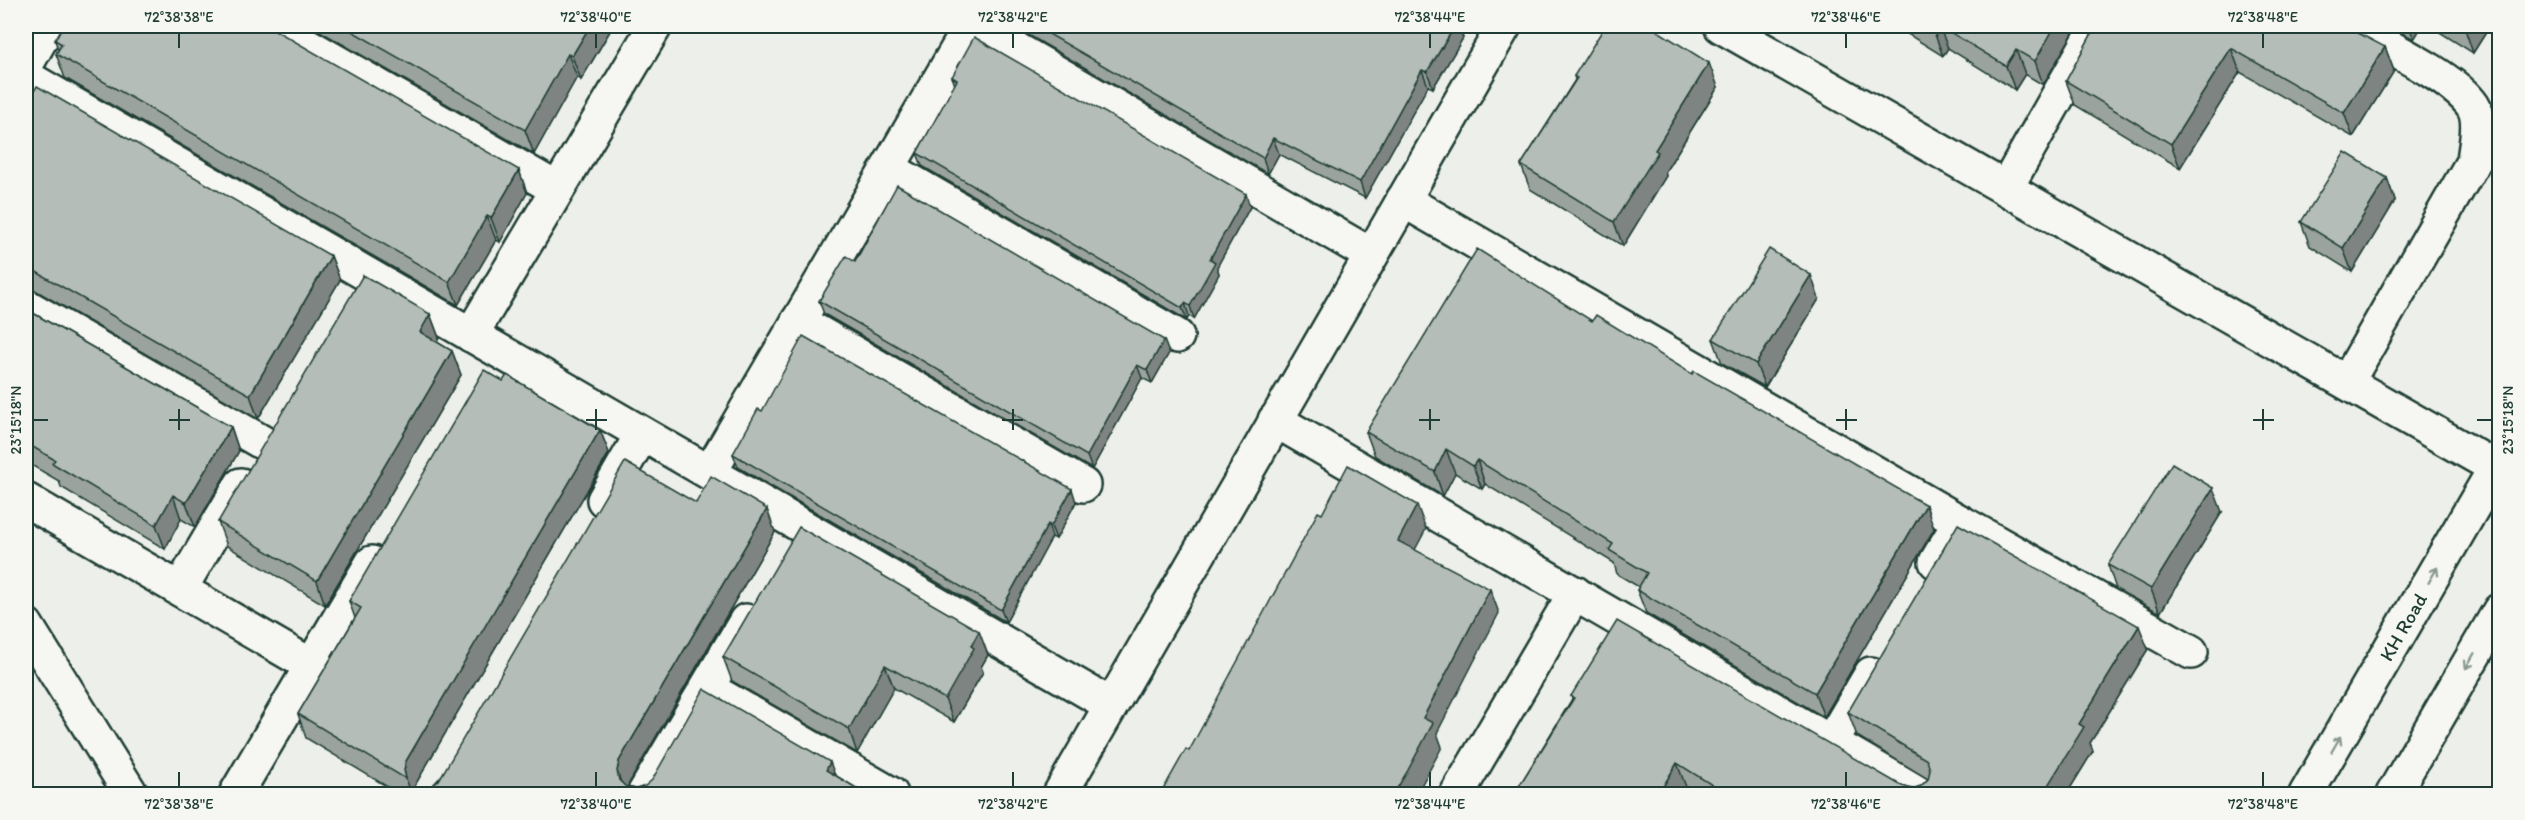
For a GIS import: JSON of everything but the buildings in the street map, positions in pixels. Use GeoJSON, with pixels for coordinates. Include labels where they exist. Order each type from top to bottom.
{"type":"FeatureCollection","features":[{"type":"Feature","properties":{"kind":"street"},"geometry":{"type":"LineString","coordinates":[[26,65],[48,26]]}},
{"type":"Feature","properties":{"kind":"street"},"geometry":{"type":"LineString","coordinates":[[274,26],[557,189]]}},
{"type":"Feature","properties":{"kind":"street"},"geometry":{"type":"LineString","coordinates":[[710,472],[971,26]]}},
{"type":"Feature","properties":{"kind":"street"},"geometry":{"type":"LineString","coordinates":[[976,26],[1371,255]]}},
{"type":"Feature","properties":{"kind":"street"},"geometry":{"type":"LineString","coordinates":[[1060,795],[1504,26]]}},
{"type":"Feature","properties":{"kind":"street"},"geometry":{"type":"LineString","coordinates":[[1721,26],[2498,466]]}},
{"type":"Feature","properties":{"kind":"street"},"geometry":{"type":"LineString","coordinates":[[2347,382],[2474,160],[2478,134],[2474,107],[2456,87],[2350,26]]}},
{"type":"Feature","properties":{"kind":"street"},"geometry":{"type":"LineString","coordinates":[[479,380],[484,343],[557,189],[644,29]]}},
{"type":"Feature","properties":{"kind":"street"},"geometry":{"type":"LineString","coordinates":[[2006,188],[2092,37]]}},
{"type":"Feature","properties":{"kind":"street"},"geometry":{"type":"LineString","coordinates":[[26,77],[1111,705]]}},
{"type":"Feature","properties":{"kind":"street"},"geometry":{"type":"LineString","coordinates":[[888,168],[1177,336]]}},
{"type":"Feature","properties":{"kind":"street"},"geometry":{"type":"LineString","coordinates":[[1403,200],[1960,522],[2191,652]]}},
{"type":"Feature","properties":{"kind":"street"},"geometry":{"type":"LineString","coordinates":[[347,304],[365,274]]}},
{"type":"Feature","properties":{"kind":"street"},"geometry":{"type":"LineString","coordinates":[[26,306],[265,444]]}},
{"type":"Feature","properties":{"kind":"street"},"geometry":{"type":"LineString","coordinates":[[798,321],[1083,485]]}},
{"type":"Feature","properties":{"kind":"street"},"geometry":{"type":"LineString","coordinates":[[180,589],[283,414]]}},
{"type":"Feature","properties":{"kind":"street"},"geometry":{"type":"LineString","coordinates":[[1275,420],[1920,795]]}},
{"type":"Feature","properties":{"kind":"street"},"geometry":{"type":"LineString","coordinates":[[588,527],[642,434]]}},
{"type":"Feature","properties":{"kind":"street","name":"KH Road"},"geometry":{"type":"LineString","coordinates":[[2306,795],[2498,466]]}},
{"type":"Feature","properties":{"kind":"street"},"geometry":{"type":"LineString","coordinates":[[26,500],[312,666]]}},
{"type":"Feature","properties":{"kind":"street"},"geometry":{"type":"LineString","coordinates":[[1918,592],[1960,522]]}},
{"type":"Feature","properties":{"kind":"street"},"geometry":{"type":"LineString","coordinates":[[784,556],[801,526]]}},
{"type":"Feature","properties":{"kind":"street"},"geometry":{"type":"LineString","coordinates":[[236,795],[390,533]]}},
{"type":"Feature","properties":{"kind":"street"},"geometry":{"type":"LineString","coordinates":[[1457,795],[1575,593]]}},
{"type":"Feature","properties":{"kind":"street"},"geometry":{"type":"LineString","coordinates":[[644,795],[760,597]]}},
{"type":"Feature","properties":{"kind":"street"},"geometry":{"type":"LineString","coordinates":[[2393,795],[2499,610]]}},
{"type":"Feature","properties":{"kind":"street"},"geometry":{"type":"LineString","coordinates":[[26,625],[130,795]]}},
{"type":"Feature","properties":{"kind":"street"},"geometry":{"type":"LineString","coordinates":[[1830,742],[1883,652]]}},
{"type":"Feature","properties":{"kind":"street"},"geometry":{"type":"LineString","coordinates":[[707,688],[891,795]]}}]}
